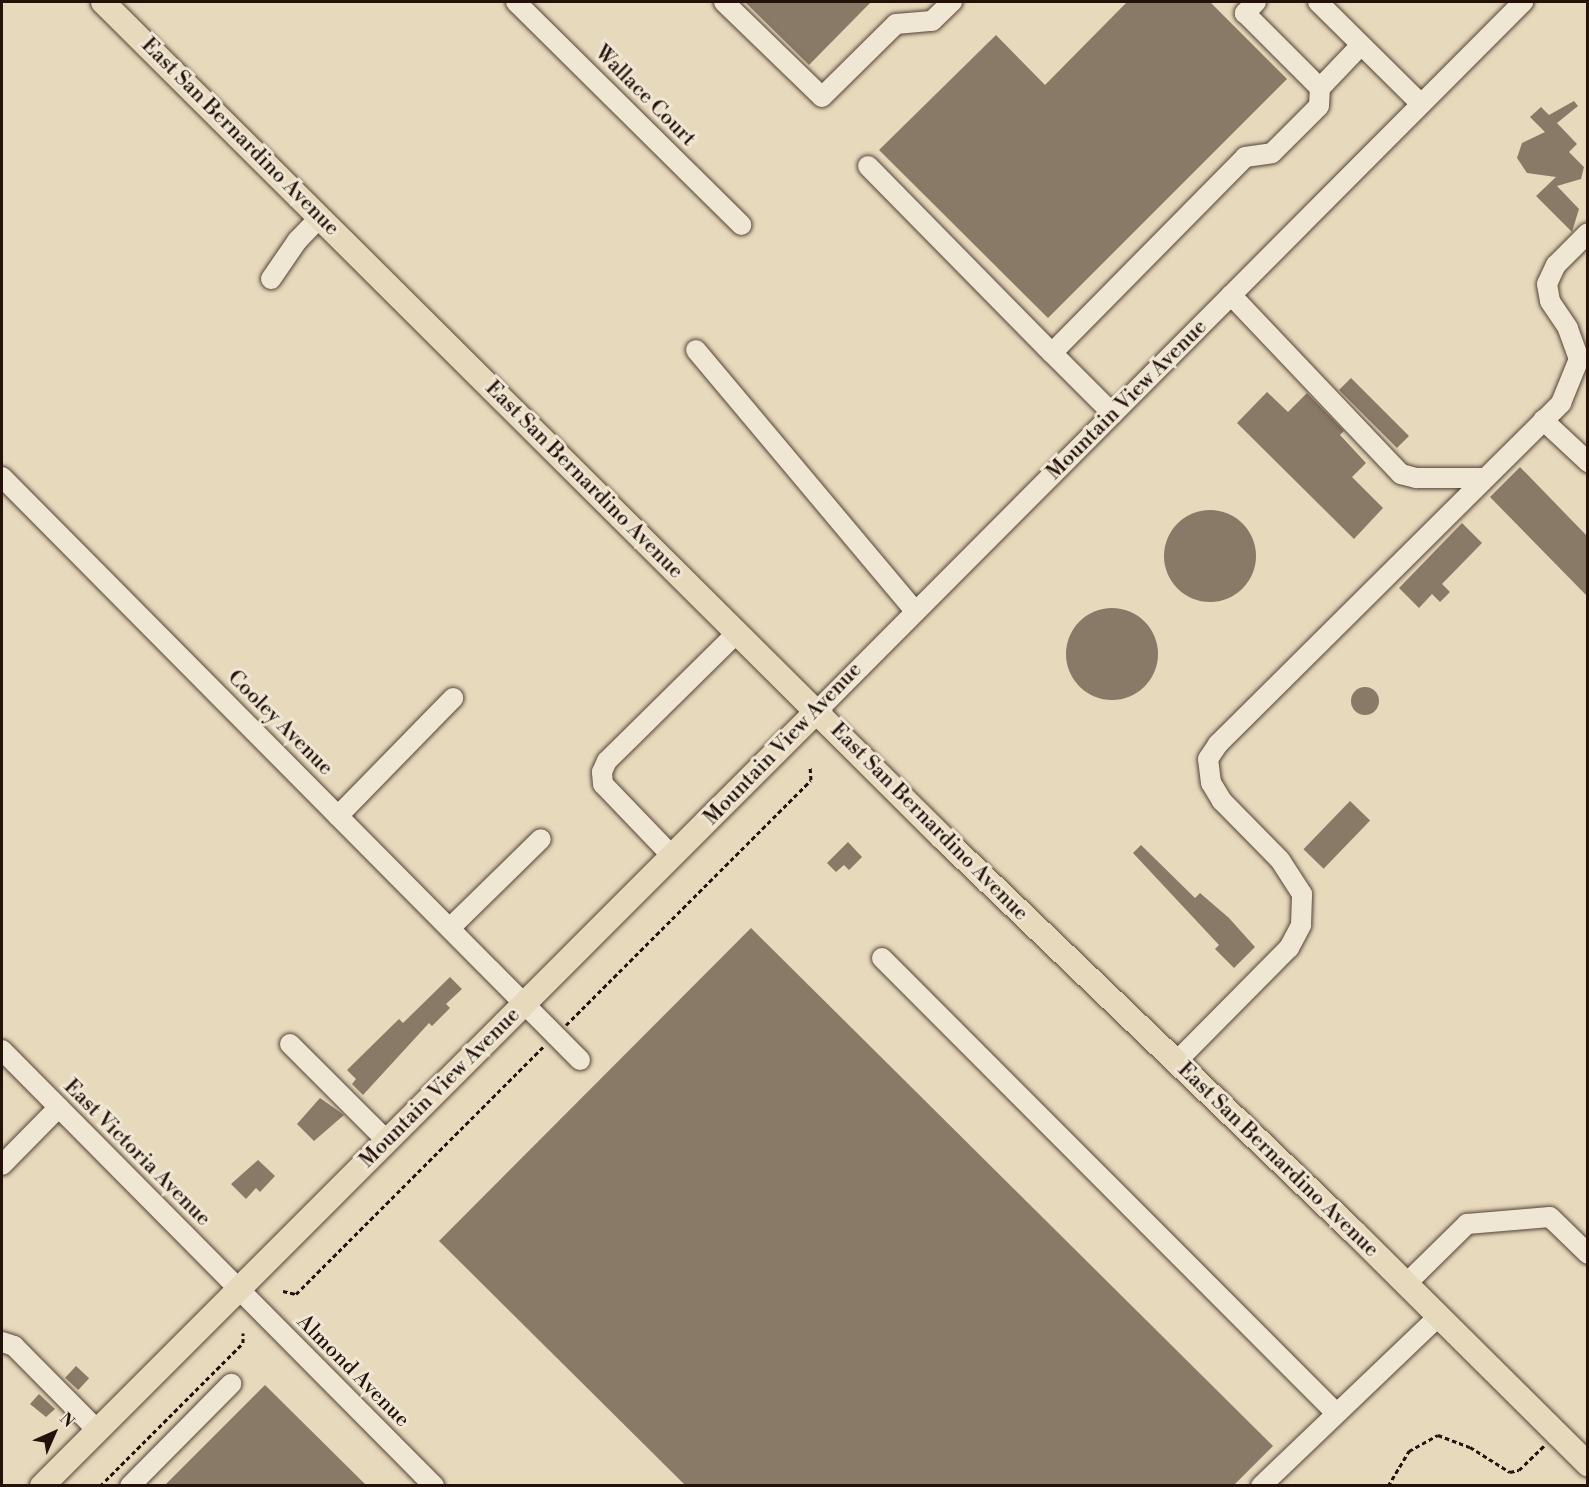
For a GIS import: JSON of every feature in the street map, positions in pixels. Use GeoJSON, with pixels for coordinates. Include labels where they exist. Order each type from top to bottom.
{"type":"FeatureCollection","features":[{"type":"Feature","properties":{"kind":"main road","name":"East San Bernardino Avenue"},"geometry":{"type":"LineString","coordinates":[[104,2],[943,838],[1439,1316],[1585,1462]]}},
{"type":"Feature","properties":{"kind":"main road","name":"Mountain View Avenue"},"geometry":{"type":"LineString","coordinates":[[42,1485],[673,857],[816,711]]}},
{"type":"Feature","properties":{"kind":"street","name":"Wallace Court"},"geometry":{"type":"LineString","coordinates":[[516,2],[741,225]]}},
{"type":"Feature","properties":{"kind":"street"},"geometry":{"type":"LineString","coordinates":[[724,2],[822,97],[896,24],[932,21],[952,2]]}},
{"type":"Feature","properties":{"kind":"street"},"geometry":{"type":"LineString","coordinates":[[1318,2],[1421,104]]}},
{"type":"Feature","properties":{"kind":"street","name":"Mountain View Avenue"},"geometry":{"type":"LineString","coordinates":[[816,711],[1524,2]]}},
{"type":"Feature","properties":{"kind":"street"},"geometry":{"type":"LineString","coordinates":[[1249,4],[1245,13],[1320,88]]}},
{"type":"Feature","properties":{"kind":"street"},"geometry":{"type":"LineString","coordinates":[[1053,353],[1245,157],[1272,153],[1320,106],[1320,88],[1361,45]]}},
{"type":"Feature","properties":{"kind":"street"},"geometry":{"type":"LineString","coordinates":[[868,166],[1113,414]]}},
{"type":"Feature","properties":{"kind":"street"},"geometry":{"type":"LineString","coordinates":[[271,279],[297,241],[320,217]]}},
{"type":"Feature","properties":{"kind":"street"},"geometry":{"type":"LineString","coordinates":[[1176,1062],[1289,948],[1300,925],[1302,894],[1280,861],[1222,801],[1211,783],[1208,759],[1218,744],[1543,420],[1571,386],[1579,359],[1568,328],[1550,301],[1547,284],[1556,265],[1587,233]]}},
{"type":"Feature","properties":{"kind":"street"},"geometry":{"type":"LineString","coordinates":[[1232,295],[1291,354],[1315,387],[1401,474],[1416,478],[1485,478]]}},
{"type":"Feature","properties":{"kind":"street"},"geometry":{"type":"LineString","coordinates":[[696,350],[915,610]]}},
{"type":"Feature","properties":{"kind":"street"},"geometry":{"type":"LineString","coordinates":[[1543,420],[1587,462]]}},
{"type":"Feature","properties":{"kind":"street","name":"Cooley Avenue"},"geometry":{"type":"LineString","coordinates":[[2,477],[580,1060]]}},
{"type":"Feature","properties":{"kind":"street"},"geometry":{"type":"LineString","coordinates":[[673,857],[603,784],[602,772],[607,761],[737,633]]}},
{"type":"Feature","properties":{"kind":"street"},"geometry":{"type":"LineString","coordinates":[[339,816],[453,698]]}},
{"type":"Feature","properties":{"kind":"street"},"geometry":{"type":"LineString","coordinates":[[450,928],[541,839]]}},
{"type":"Feature","properties":{"kind":"street"},"geometry":{"type":"LineString","coordinates":[[882,958],[1336,1413]]}},
{"type":"Feature","properties":{"kind":"street"},"geometry":{"type":"LineString","coordinates":[[290,1044],[387,1141]]}},
{"type":"Feature","properties":{"kind":"street","name":"East Victoria Avenue"},"geometry":{"type":"LineString","coordinates":[[2,1050],[239,1290]]}},
{"type":"Feature","properties":{"kind":"street"},"geometry":{"type":"LineString","coordinates":[[2,1165],[59,1107]]}},
{"type":"Feature","properties":{"kind":"street"},"geometry":{"type":"LineString","coordinates":[[1406,1284],[1467,1224],[1550,1217],[1587,1254]]}},
{"type":"Feature","properties":{"kind":"street","name":"Almond Avenue"},"geometry":{"type":"LineString","coordinates":[[239,1290],[434,1485]]}},
{"type":"Feature","properties":{"kind":"street"},"geometry":{"type":"LineString","coordinates":[[1261,1485],[1439,1316]]}},
{"type":"Feature","properties":{"kind":"street"},"geometry":{"type":"LineString","coordinates":[[2,1342],[14,1346],[97,1430]]}},
{"type":"Feature","properties":{"kind":"street"},"geometry":{"type":"LineString","coordinates":[[130,1485],[231,1384]]}},
{"type":"Feature","properties":{"kind":"path"},"geometry":{"type":"LineString","coordinates":[[100,1485],[243,1343],[243,1333]]}},
{"type":"Feature","properties":{"kind":"path"},"geometry":{"type":"LineString","coordinates":[[1388,1485],[1409,1451],[1438,1435],[1470,1447],[1510,1472],[1519,1470],[1557,1433]]}},
{"type":"Feature","properties":{"kind":"building"},"geometry":{"type":"Polygon","coordinates":[[[745,2],[871,2],[809,65],[745,2]]]}},
{"type":"Feature","properties":{"kind":"building"},"geometry":{"type":"Polygon","coordinates":[[[1127,2],[1210,2],[1287,79],[1048,318],[879,150],[996,35],[1045,85],[1127,2]]]}},
{"type":"Feature","properties":{"kind":"building"},"geometry":{"type":"Polygon","coordinates":[[[1574,101],[1578,106],[1557,123],[1577,144],[1569,152],[1584,167],[1581,179],[1557,186],[1579,209],[1572,232],[1536,196],[1556,177],[1527,173],[1517,158],[1522,143],[1545,132],[1530,117],[1541,107],[1549,115],[1574,101]]]}},
{"type":"Feature","properties":{"kind":"building"},"geometry":{"type":"Polygon","coordinates":[[[1351,378],[1409,436],[1397,448],[1339,390],[1351,378]]]}},
{"type":"Feature","properties":{"kind":"building"},"geometry":{"type":"Polygon","coordinates":[[[1267,392],[1288,412],[1307,393],[1344,431],[1340,435],[1366,463],[1352,477],[1383,508],[1354,539],[1237,423],[1267,392]]]}},
{"type":"Feature","properties":{"kind":"building"},"geometry":{"type":"Polygon","coordinates":[[[1520,467],[1587,536],[1587,596],[1490,497],[1520,467]]]}},
{"type":"Feature","properties":{"kind":"building"},"geometry":{"type":"Polygon","coordinates":[[[1210,510],[1227,514],[1242,524],[1252,539],[1256,556],[1252,573],[1242,588],[1227,598],[1210,602],[1193,598],[1178,588],[1168,573],[1164,556],[1168,539],[1178,524],[1193,514],[1210,510]]]}},
{"type":"Feature","properties":{"kind":"building"},"geometry":{"type":"Polygon","coordinates":[[[1462,523],[1482,543],[1442,584],[1450,592],[1440,602],[1432,594],[1419,608],[1399,588],[1462,523]]]}},
{"type":"Feature","properties":{"kind":"building"},"geometry":{"type":"Polygon","coordinates":[[[1112,608],[1130,612],[1144,622],[1154,636],[1158,654],[1154,672],[1144,686],[1130,696],[1112,700],[1094,696],[1080,686],[1070,672],[1066,654],[1070,636],[1080,622],[1094,612],[1112,608]]]}},
{"type":"Feature","properties":{"kind":"building"},"geometry":{"type":"Polygon","coordinates":[[[1365,687],[1375,691],[1379,701],[1375,711],[1365,715],[1355,711],[1351,701],[1355,691],[1365,687]]]}},
{"type":"Feature","properties":{"kind":"building"},"geometry":{"type":"Polygon","coordinates":[[[1350,801],[1370,820],[1324,869],[1303,849],[1350,801]]]}},
{"type":"Feature","properties":{"kind":"building"},"geometry":{"type":"Polygon","coordinates":[[[848,842],[862,857],[849,870],[844,865],[836,872],[827,863],[848,842]]]}},
{"type":"Feature","properties":{"kind":"building"},"geometry":{"type":"Polygon","coordinates":[[[1141,845],[1195,898],[1200,893],[1229,918],[1255,947],[1234,968],[1215,949],[1219,945],[1133,853],[1141,845]]]}},
{"type":"Feature","properties":{"kind":"building"},"geometry":{"type":"Polygon","coordinates":[[[751,928],[1273,1446],[1234,1485],[685,1485],[439,1241],[751,928]]]}},
{"type":"Feature","properties":{"kind":"building"},"geometry":{"type":"Polygon","coordinates":[[[450,977],[462,989],[446,1004],[450,1008],[432,1026],[429,1023],[363,1095],[352,1084],[356,1079],[347,1070],[399,1019],[403,1023],[450,977]]]}},
{"type":"Feature","properties":{"kind":"building"},"geometry":{"type":"Polygon","coordinates":[[[320,1098],[344,1115],[314,1141],[297,1124],[320,1098]]]}},
{"type":"Feature","properties":{"kind":"building"},"geometry":{"type":"Polygon","coordinates":[[[258,1160],[275,1176],[260,1192],[256,1188],[246,1199],[231,1184],[258,1160]]]}},
{"type":"Feature","properties":{"kind":"building"},"geometry":{"type":"Polygon","coordinates":[[[76,1366],[89,1378],[78,1390],[65,1378],[76,1366]]]}},
{"type":"Feature","properties":{"kind":"building"},"geometry":{"type":"Polygon","coordinates":[[[265,1385],[366,1485],[165,1485],[265,1385]]]}},
{"type":"Feature","properties":{"kind":"building"},"geometry":{"type":"Polygon","coordinates":[[[39,1394],[55,1409],[46,1417],[30,1404],[39,1394]]]}}]}
